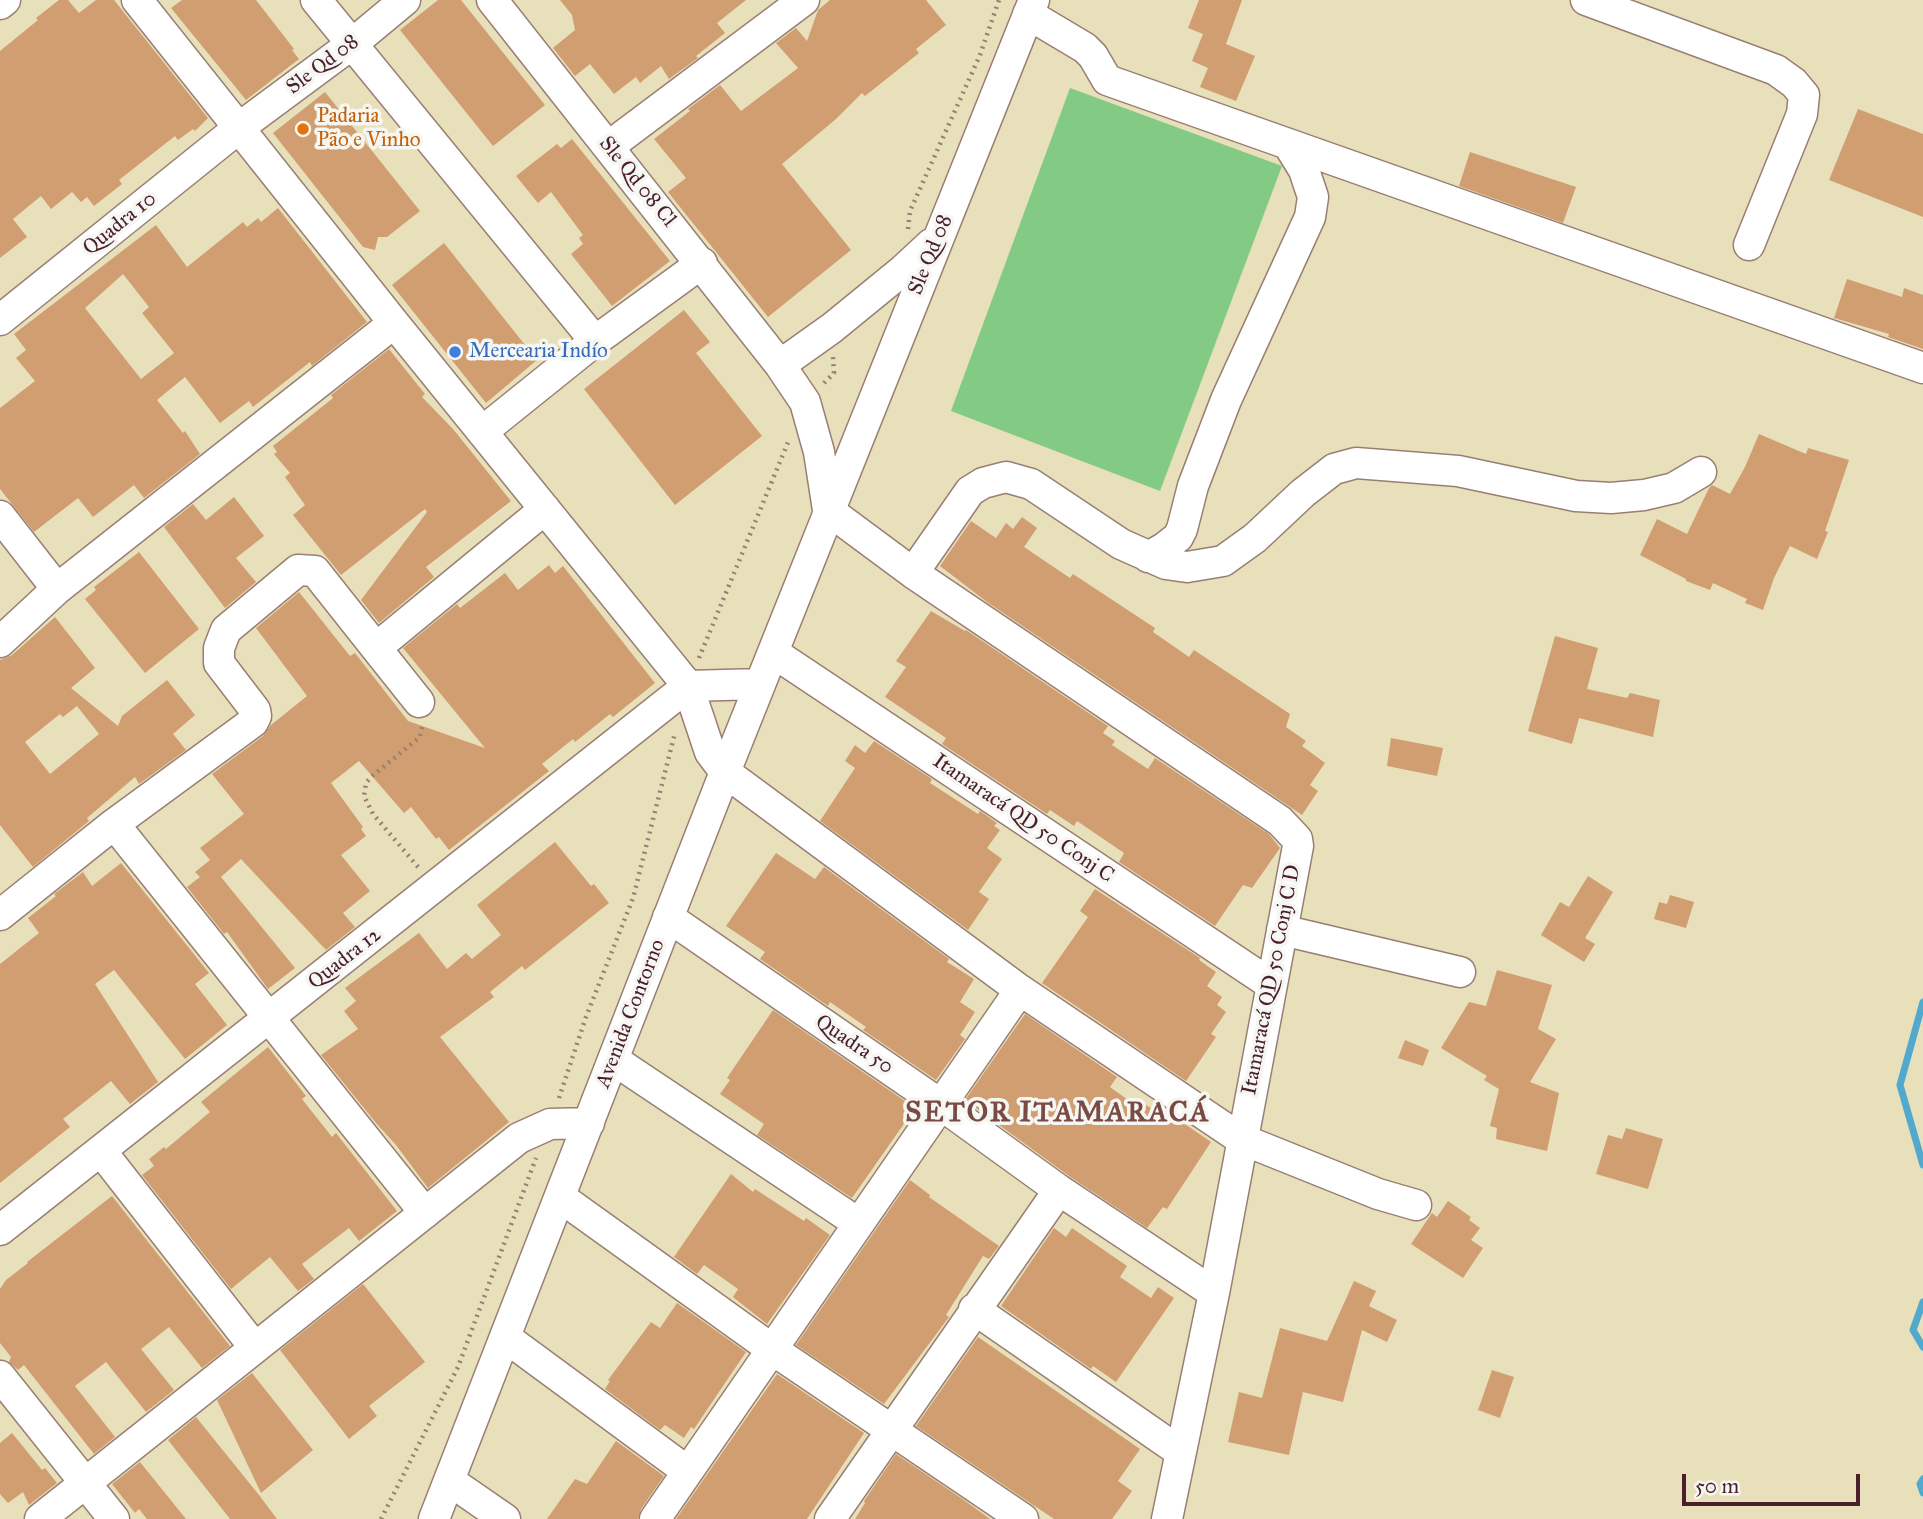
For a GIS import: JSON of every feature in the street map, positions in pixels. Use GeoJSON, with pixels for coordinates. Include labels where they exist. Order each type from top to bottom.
{"type":"FeatureCollection","features":[{"type":"Feature","properties":{"kind":"street"},"geometry":{"type":"LineString","coordinates":[[0,4],[5,0]]}},
{"type":"Feature","properties":{"kind":"street"},"geometry":{"type":"LineString","coordinates":[[137,0],[688,686],[710,752],[725,772],[1020,990],[1241,1139],[1377,1194],[1416,1205]]}},
{"type":"Feature","properties":{"kind":"street"},"geometry":{"type":"LineString","coordinates":[[316,0],[595,341]]}},
{"type":"Feature","properties":{"kind":"street","name":"Sle Qd 08"},"geometry":{"type":"LineString","coordinates":[[240,127],[352,44],[405,0]]}},
{"type":"Feature","properties":{"kind":"street","name":"Sle Qd 08 Cl"},"geometry":{"type":"LineString","coordinates":[[492,0],[780,365],[804,402],[819,452],[828,510]]}},
{"type":"Feature","properties":{"kind":"street"},"geometry":{"type":"LineString","coordinates":[[608,147],[804,0]]}},
{"type":"Feature","properties":{"kind":"street"},"geometry":{"type":"LineString","coordinates":[[1587,0],[1776,70],[1794,83],[1804,95],[1802,114],[1749,245]]}},
{"type":"Feature","properties":{"kind":"street"},"geometry":{"type":"LineString","coordinates":[[1031,7],[1085,48],[1107,80],[1923,368]]}},
{"type":"Feature","properties":{"kind":"street","name":"Sle Qd 08"},"geometry":{"type":"LineString","coordinates":[[828,510],[1031,7]]}},
{"type":"Feature","properties":{"kind":"street","name":"Quadra 10"},"geometry":{"type":"LineString","coordinates":[[0,320],[240,127]]}},
{"type":"Feature","properties":{"kind":"street"},"geometry":{"type":"LineString","coordinates":[[1147,557],[1178,537],[1182,529],[1193,486],[1226,400],[1310,216],[1313,197],[1304,170],[1288,144]]}},
{"type":"Feature","properties":{"kind":"street"},"geometry":{"type":"LineString","coordinates":[[780,365],[832,328],[939,237]]}},
{"type":"Feature","properties":{"kind":"street"},"geometry":{"type":"LineString","coordinates":[[483,431],[595,341],[702,263]]}},
{"type":"Feature","properties":{"kind":"street"},"geometry":{"type":"LineString","coordinates":[[0,642],[57,589],[394,323]]}},
{"type":"Feature","properties":{"kind":"street"},"geometry":{"type":"LineString","coordinates":[[913,573],[970,491],[983,483],[1006,477],[1031,484],[1109,537],[1147,557],[1187,568],[1223,561],[1255,538],[1303,493],[1334,470],[1356,463],[1458,471],[1576,496],[1611,498],[1644,495],[1674,488],[1701,472]]}},
{"type":"Feature","properties":{"kind":"street"},"geometry":{"type":"LineString","coordinates":[[376,648],[545,509]]}},
{"type":"Feature","properties":{"kind":"street","name":"Itamaracá QD 50 Conj C D"},"geometry":{"type":"LineString","coordinates":[[828,510],[913,573],[1266,811],[1292,832],[1298,846],[1214,1293],[1167,1519]]}},
{"type":"Feature","properties":{"kind":"street","name":"Avenida Contorno"},"geometry":{"type":"LineString","coordinates":[[434,1519],[828,510]]}},
{"type":"Feature","properties":{"kind":"street"},"geometry":{"type":"LineString","coordinates":[[0,516],[57,589]]}},
{"type":"Feature","properties":{"kind":"street"},"geometry":{"type":"LineString","coordinates":[[0,915],[114,824],[253,722],[255,710],[219,663],[219,648],[226,630],[298,570],[314,571],[419,702]]}},
{"type":"Feature","properties":{"kind":"street","name":"Itamaracá QD 50 Conj C"},"geometry":{"type":"LineString","coordinates":[[774,653],[1272,985]]}},
{"type":"Feature","properties":{"kind":"street"},"geometry":{"type":"LineString","coordinates":[[688,686],[761,684]]}},
{"type":"Feature","properties":{"kind":"street","name":"Quadra 12"},"geometry":{"type":"LineString","coordinates":[[0,1230],[269,1020],[688,686]]}},
{"type":"Feature","properties":{"kind":"street"},"geometry":{"type":"LineString","coordinates":[[114,824],[425,1213]]}},
{"type":"Feature","properties":{"kind":"street","name":"Quadra 50"},"geometry":{"type":"LineString","coordinates":[[668,917],[1059,1189],[1214,1293]]}},
{"type":"Feature","properties":{"kind":"street"},"geometry":{"type":"LineString","coordinates":[[1282,930],[1460,972]]}},
{"type":"Feature","properties":{"kind":"street"},"geometry":{"type":"LineString","coordinates":[[654,1519],[1020,990]]}},
{"type":"Feature","properties":{"kind":"street"},"geometry":{"type":"LineString","coordinates":[[614,1060],[858,1223]]}},
{"type":"Feature","properties":{"kind":"street"},"geometry":{"type":"LineString","coordinates":[[40,1519],[519,1138],[550,1124],[589,1123]]}},
{"type":"Feature","properties":{"kind":"street"},"geometry":{"type":"LineString","coordinates":[[101,1151],[255,1348]]}},
{"type":"Feature","properties":{"kind":"street"},"geometry":{"type":"LineString","coordinates":[[830,1519],[1059,1189]]}},
{"type":"Feature","properties":{"kind":"street"},"geometry":{"type":"LineString","coordinates":[[560,1197],[773,1350],[1013,1516]]}},
{"type":"Feature","properties":{"kind":"street"},"geometry":{"type":"LineString","coordinates":[[974,1309],[1180,1451]]}},
{"type":"Feature","properties":{"kind":"street"},"geometry":{"type":"LineString","coordinates":[[505,1337],[687,1471]]}},
{"type":"Feature","properties":{"kind":"street"},"geometry":{"type":"LineString","coordinates":[[0,1376],[114,1519]]}},
{"type":"Feature","properties":{"kind":"street"},"geometry":{"type":"LineString","coordinates":[[450,1481],[505,1519]]}},
{"type":"Feature","properties":{"kind":"path"},"geometry":{"type":"LineString","coordinates":[[903,270],[910,211],[980,55],[999,0]]}},
{"type":"Feature","properties":{"kind":"path"},"geometry":{"type":"LineString","coordinates":[[688,686],[804,402],[834,373],[832,328]]}},
{"type":"Feature","properties":{"kind":"path"},"geometry":{"type":"LineString","coordinates":[[419,702],[423,714],[419,737],[372,776],[366,783],[364,796],[373,814],[435,887]]}},
{"type":"Feature","properties":{"kind":"path"},"geometry":{"type":"LineString","coordinates":[[381,1519],[458,1367],[483,1295],[550,1124],[586,1017],[633,898],[677,726]]}},
{"type":"Feature","properties":{"kind":"green space"},"geometry":{"type":"Polygon","coordinates":[[[1070,88],[1282,166],[1160,491],[951,411],[1070,88]]]}},
{"type":"Feature","properties":{"kind":"building"},"geometry":{"type":"Polygon","coordinates":[[[59,0],[68,0],[79,13],[96,0],[114,0],[208,118],[195,131],[193,129],[178,140],[175,136],[119,180],[122,184],[94,206],[87,197],[81,202],[72,192],[51,209],[41,196],[13,219],[27,237],[0,258],[0,51],[59,0]]]}},
{"type":"Feature","properties":{"kind":"building"},"geometry":{"type":"Polygon","coordinates":[[[182,0],[256,0],[299,59],[246,100],[171,8],[182,0]]]}},
{"type":"Feature","properties":{"kind":"building"},"geometry":{"type":"Polygon","coordinates":[[[438,0],[461,0],[545,105],[493,146],[400,30],[438,0]]]}},
{"type":"Feature","properties":{"kind":"building"},"geometry":{"type":"Polygon","coordinates":[[[560,0],[746,0],[717,23],[725,33],[696,56],[698,58],[669,79],[661,66],[640,83],[636,77],[614,94],[590,64],[575,76],[553,48],[575,30],[572,15],[560,0]]]}},
{"type":"Feature","properties":{"kind":"building"},"geometry":{"type":"Polygon","coordinates":[[[830,0],[926,0],[946,25],[916,49],[919,53],[865,96],[862,93],[836,119],[782,164],[851,250],[768,317],[668,192],[686,178],[654,139],[720,85],[741,111],[798,68],[776,43],[796,28],[807,41],[818,10],[830,0]]]}},
{"type":"Feature","properties":{"kind":"building"},"geometry":{"type":"Polygon","coordinates":[[[1199,0],[1242,0],[1226,44],[1255,56],[1236,101],[1200,87],[1208,68],[1192,61],[1203,34],[1188,28],[1199,0]]]}},
{"type":"Feature","properties":{"kind":"building"},"geometry":{"type":"Polygon","coordinates":[[[325,92],[420,211],[387,237],[378,237],[375,250],[363,247],[273,133],[325,92]]]}},
{"type":"Feature","properties":{"kind":"building"},"geometry":{"type":"Polygon","coordinates":[[[1858,109],[1923,134],[1923,217],[1829,180],[1858,109]]]}},
{"type":"Feature","properties":{"kind":"building"},"geometry":{"type":"Polygon","coordinates":[[[572,139],[670,261],[612,306],[571,254],[583,244],[579,238],[583,235],[551,192],[538,203],[516,176],[557,144],[561,148],[572,139]]]}},
{"type":"Feature","properties":{"kind":"building"},"geometry":{"type":"Polygon","coordinates":[[[1470,152],[1576,187],[1563,223],[1459,186],[1470,152]]]}},
{"type":"Feature","properties":{"kind":"building"},"geometry":{"type":"Polygon","coordinates":[[[278,208],[367,322],[312,366],[310,362],[253,407],[249,401],[220,423],[185,377],[157,400],[183,433],[185,431],[200,454],[144,498],[134,485],[93,517],[78,498],[34,532],[0,489],[0,408],[35,381],[16,358],[26,350],[14,334],[156,225],[187,267],[243,222],[247,227],[258,218],[261,222],[278,208]],[[123,274],[85,308],[141,379],[174,353],[142,313],[149,307],[123,274]]]}},
{"type":"Feature","properties":{"kind":"building"},"geometry":{"type":"Polygon","coordinates":[[[444,243],[537,360],[486,403],[392,285],[444,243]]]}},
{"type":"Feature","properties":{"kind":"building"},"geometry":{"type":"Polygon","coordinates":[[[1847,279],[1902,297],[1904,288],[1923,295],[1923,349],[1888,337],[1889,334],[1834,318],[1847,279]]]}},
{"type":"Feature","properties":{"kind":"building"},"geometry":{"type":"Polygon","coordinates":[[[684,310],[710,342],[696,353],[762,436],[675,505],[584,389],[684,310]]]}},
{"type":"Feature","properties":{"kind":"building"},"geometry":{"type":"Polygon","coordinates":[[[389,349],[425,394],[422,397],[453,429],[511,501],[426,567],[434,577],[379,623],[361,600],[427,512],[425,509],[341,575],[293,515],[305,505],[285,477],[290,473],[274,454],[277,452],[273,446],[389,349]]]}},
{"type":"Feature","properties":{"kind":"building"},"geometry":{"type":"Polygon","coordinates":[[[1759,434],[1806,454],[1808,448],[1849,460],[1825,531],[1828,532],[1817,559],[1790,546],[1774,578],[1763,610],[1745,603],[1747,599],[1713,583],[1710,590],[1686,581],[1640,555],[1657,519],[1687,534],[1712,485],[1730,494],[1759,434]]]}},
{"type":"Feature","properties":{"kind":"building"},"geometry":{"type":"Polygon","coordinates":[[[234,497],[264,536],[236,558],[256,582],[225,608],[164,527],[193,504],[206,520],[234,497]]]}},
{"type":"Feature","properties":{"kind":"building"},"geometry":{"type":"Polygon","coordinates":[[[1022,517],[1037,528],[1024,547],[1070,578],[1073,574],[1155,628],[1153,632],[1189,657],[1194,650],[1290,714],[1286,727],[1306,741],[1302,746],[1325,763],[1310,785],[1318,791],[1302,815],[987,602],[940,566],[971,521],[996,538],[1006,523],[1013,529],[1022,517]]]}},
{"type":"Feature","properties":{"kind":"building"},"geometry":{"type":"Polygon","coordinates":[[[139,552],[199,629],[145,673],[85,599],[96,590],[94,587],[139,552]]]}},
{"type":"Feature","properties":{"kind":"building"},"geometry":{"type":"Polygon","coordinates":[[[549,565],[555,573],[563,566],[655,683],[613,717],[610,714],[542,764],[549,771],[449,850],[439,837],[436,839],[411,807],[404,813],[359,761],[331,783],[363,827],[361,829],[366,836],[341,855],[370,891],[343,913],[355,927],[326,950],[241,859],[221,877],[295,968],[268,989],[227,932],[224,934],[187,887],[200,877],[195,872],[210,860],[200,848],[244,814],[212,774],[263,736],[271,725],[307,696],[256,628],[299,592],[350,656],[355,653],[408,721],[485,748],[403,648],[457,604],[460,608],[505,573],[518,590],[549,565]]]}},
{"type":"Feature","properties":{"kind":"building"},"geometry":{"type":"Polygon","coordinates":[[[931,611],[966,630],[1108,726],[1103,733],[1115,741],[1112,745],[1148,769],[1155,758],[1269,834],[1280,848],[1252,888],[1243,885],[1215,926],[1119,862],[1124,853],[1077,821],[1074,826],[1050,810],[1047,814],[942,744],[946,738],[885,697],[906,667],[896,661],[931,611]]]}},
{"type":"Feature","properties":{"kind":"building"},"geometry":{"type":"Polygon","coordinates":[[[55,617],[95,668],[71,688],[118,726],[122,716],[167,680],[195,715],[173,734],[186,750],[139,784],[135,777],[87,818],[89,821],[33,867],[0,825],[0,660],[12,655],[55,617]],[[77,706],[63,717],[60,714],[25,742],[50,774],[99,734],[77,706]]]}},
{"type":"Feature","properties":{"kind":"building"},"geometry":{"type":"Polygon","coordinates":[[[1555,636],[1598,648],[1587,689],[1627,698],[1630,693],[1660,700],[1653,737],[1579,718],[1572,744],[1528,731],[1555,636]]]}},
{"type":"Feature","properties":{"kind":"building"},"geometry":{"type":"Polygon","coordinates":[[[1391,738],[1443,748],[1437,776],[1387,766],[1391,738]]]}},
{"type":"Feature","properties":{"kind":"building"},"geometry":{"type":"Polygon","coordinates":[[[874,741],[932,779],[930,783],[997,823],[994,826],[1000,830],[987,848],[1002,859],[979,892],[989,899],[968,930],[820,821],[855,768],[845,761],[855,745],[865,753],[874,741]]]}},
{"type":"Feature","properties":{"kind":"building"},"geometry":{"type":"Polygon","coordinates":[[[555,842],[591,886],[594,884],[609,903],[525,970],[522,966],[490,992],[494,997],[440,1037],[509,1122],[428,1188],[321,1055],[358,1029],[344,1011],[356,1001],[345,988],[419,933],[447,969],[466,953],[472,959],[501,935],[477,905],[555,842]]]}},
{"type":"Feature","properties":{"kind":"building"},"geometry":{"type":"Polygon","coordinates":[[[776,853],[815,879],[824,867],[949,959],[947,962],[974,979],[960,1002],[975,1012],[960,1035],[965,1039],[936,1080],[863,1030],[866,1027],[830,1002],[828,1006],[760,959],[765,952],[726,926],[776,853]]]}},
{"type":"Feature","properties":{"kind":"building"},"geometry":{"type":"Polygon","coordinates":[[[121,863],[209,973],[195,984],[227,1025],[185,1059],[114,970],[95,984],[158,1082],[130,1104],[111,1081],[63,1119],[70,1127],[0,1183],[0,964],[39,933],[28,918],[56,896],[54,894],[83,872],[92,886],[121,863]]]}},
{"type":"Feature","properties":{"kind":"building"},"geometry":{"type":"Polygon","coordinates":[[[1588,876],[1613,892],[1585,938],[1595,944],[1584,962],[1541,935],[1560,902],[1569,907],[1588,876]]]}},
{"type":"Feature","properties":{"kind":"building"},"geometry":{"type":"Polygon","coordinates":[[[1095,889],[1200,958],[1199,960],[1216,972],[1207,986],[1222,997],[1217,1005],[1226,1012],[1211,1034],[1216,1037],[1186,1081],[1042,983],[1088,917],[1080,911],[1095,889]]]}},
{"type":"Feature","properties":{"kind":"building"},"geometry":{"type":"Polygon","coordinates":[[[1670,895],[1694,902],[1686,928],[1654,919],[1659,902],[1667,904],[1670,895]]]}},
{"type":"Feature","properties":{"kind":"building"},"geometry":{"type":"Polygon","coordinates":[[[1497,970],[1552,985],[1538,1029],[1556,1039],[1530,1082],[1559,1093],[1547,1151],[1496,1139],[1497,1128],[1490,1126],[1499,1089],[1484,1080],[1487,1076],[1441,1048],[1469,1002],[1486,1006],[1497,970]]]}},
{"type":"Feature","properties":{"kind":"building"},"geometry":{"type":"Polygon","coordinates":[[[773,1010],[915,1108],[852,1198],[757,1135],[764,1124],[720,1094],[730,1080],[727,1078],[773,1010]]]}},
{"type":"Feature","properties":{"kind":"building"},"geometry":{"type":"Polygon","coordinates":[[[1025,1014],[1117,1077],[1110,1087],[1142,1110],[1146,1105],[1163,1116],[1166,1111],[1211,1142],[1167,1209],[1163,1207],[1147,1228],[1069,1176],[965,1100],[1025,1014]]]}},
{"type":"Feature","properties":{"kind":"building"},"geometry":{"type":"Polygon","coordinates":[[[1405,1040],[1429,1050],[1423,1066],[1398,1058],[1405,1040]]]}},
{"type":"Feature","properties":{"kind":"building"},"geometry":{"type":"Polygon","coordinates":[[[268,1047],[306,1096],[302,1099],[332,1137],[336,1133],[397,1211],[359,1241],[349,1228],[302,1264],[314,1279],[298,1291],[270,1257],[231,1289],[142,1175],[154,1166],[149,1159],[164,1147],[166,1149],[210,1112],[201,1102],[268,1047]]]}},
{"type":"Feature","properties":{"kind":"building"},"geometry":{"type":"Polygon","coordinates":[[[1626,1128],[1663,1139],[1648,1189],[1596,1174],[1608,1135],[1622,1139],[1626,1128]]]}},
{"type":"Feature","properties":{"kind":"building"},"geometry":{"type":"Polygon","coordinates":[[[731,1174],[753,1192],[755,1189],[830,1235],[767,1324],[733,1297],[738,1289],[704,1265],[697,1274],[674,1257],[731,1174]]]}},
{"type":"Feature","properties":{"kind":"building"},"geometry":{"type":"Polygon","coordinates":[[[910,1180],[930,1195],[929,1197],[999,1246],[989,1259],[983,1256],[946,1315],[949,1317],[884,1404],[796,1345],[910,1180]]]}},
{"type":"Feature","properties":{"kind":"building"},"geometry":{"type":"Polygon","coordinates":[[[112,1196],[230,1346],[202,1368],[169,1327],[141,1349],[174,1390],[146,1412],[106,1362],[75,1386],[115,1437],[94,1454],[24,1365],[18,1370],[9,1362],[11,1357],[0,1343],[0,1289],[6,1280],[27,1262],[112,1196]]]}},
{"type":"Feature","properties":{"kind":"building"},"geometry":{"type":"Polygon","coordinates":[[[1448,1201],[1471,1217],[1469,1220],[1480,1228],[1471,1240],[1483,1248],[1463,1278],[1411,1244],[1432,1213],[1437,1217],[1448,1201]]]}},
{"type":"Feature","properties":{"kind":"building"},"geometry":{"type":"Polygon","coordinates":[[[1054,1228],[1066,1237],[1072,1228],[1127,1266],[1120,1277],[1151,1298],[1158,1287],[1174,1298],[1116,1382],[1093,1366],[1091,1369],[1001,1306],[1054,1228]]]}},
{"type":"Feature","properties":{"kind":"building"},"geometry":{"type":"Polygon","coordinates":[[[1354,1281],[1376,1291],[1369,1306],[1397,1320],[1387,1342],[1362,1330],[1343,1402],[1303,1392],[1289,1455],[1228,1442],[1239,1392],[1262,1398],[1280,1328],[1327,1341],[1354,1281]]]}},
{"type":"Feature","properties":{"kind":"building"},"geometry":{"type":"Polygon","coordinates":[[[363,1284],[425,1362],[369,1406],[377,1416],[349,1439],[280,1350],[363,1284]]]}},
{"type":"Feature","properties":{"kind":"building"},"geometry":{"type":"Polygon","coordinates":[[[677,1303],[746,1352],[694,1429],[691,1427],[684,1438],[665,1425],[660,1430],[605,1389],[610,1381],[608,1380],[651,1322],[660,1328],[677,1303]]]}},
{"type":"Feature","properties":{"kind":"building"},"geometry":{"type":"Polygon","coordinates":[[[978,1337],[1140,1449],[1118,1481],[1132,1491],[1112,1519],[1054,1519],[916,1426],[978,1337]]]}},
{"type":"Feature","properties":{"kind":"building"},"geometry":{"type":"Polygon","coordinates":[[[1492,1370],[1514,1377],[1500,1418],[1478,1410],[1492,1370]]]}},
{"type":"Feature","properties":{"kind":"building"},"geometry":{"type":"Polygon","coordinates":[[[252,1373],[313,1450],[261,1493],[217,1400],[252,1373]]]}},
{"type":"Feature","properties":{"kind":"building"},"geometry":{"type":"Polygon","coordinates":[[[777,1374],[864,1433],[807,1519],[676,1519],[777,1374]]]}},
{"type":"Feature","properties":{"kind":"building"},"geometry":{"type":"Polygon","coordinates":[[[196,1417],[277,1519],[230,1519],[168,1440],[196,1417]]]}},
{"type":"Feature","properties":{"kind":"building"},"geometry":{"type":"Polygon","coordinates":[[[12,1433],[42,1470],[45,1468],[57,1483],[29,1505],[23,1492],[8,1503],[0,1494],[0,1443],[12,1433]]]}},
{"type":"Feature","properties":{"kind":"building"},"geometry":{"type":"Polygon","coordinates":[[[616,1441],[664,1476],[641,1509],[638,1519],[547,1519],[575,1479],[587,1484],[616,1441]]]}},
{"type":"Feature","properties":{"kind":"building"},"geometry":{"type":"Polygon","coordinates":[[[896,1454],[964,1500],[990,1519],[855,1519],[896,1454]]]}},
{"type":"Feature","properties":{"kind":"building"},"geometry":{"type":"Polygon","coordinates":[[[140,1462],[186,1519],[147,1519],[139,1509],[135,1513],[112,1484],[140,1462]]]}},
{"type":"Feature","properties":{"kind":"waterway"},"geometry":{"type":"LineString","coordinates":[[1923,1002],[1900,1085],[1923,1165]]}},
{"type":"Feature","properties":{"kind":"waterway"},"geometry":{"type":"LineString","coordinates":[[1923,1302],[1913,1330],[1923,1347]]}},
{"type":"Feature","properties":{"kind":"waterway"},"geometry":{"type":"LineString","coordinates":[[1923,1479],[1920,1484],[1923,1493]]}},
{"type":"Feature","properties":{"kind":"place","name":"Padaria Pão e Vinho"},"geometry":{"type":"Point","coordinates":[303,129]}},
{"type":"Feature","properties":{"kind":"place","name":"Mercearia Indío"},"geometry":{"type":"Point","coordinates":[455,352]}},
{"type":"Feature","properties":{"kind":"district","name":"SETOR ITAMARACÁ"},"geometry":{"type":"Point","coordinates":[1058,1114]}}]}
